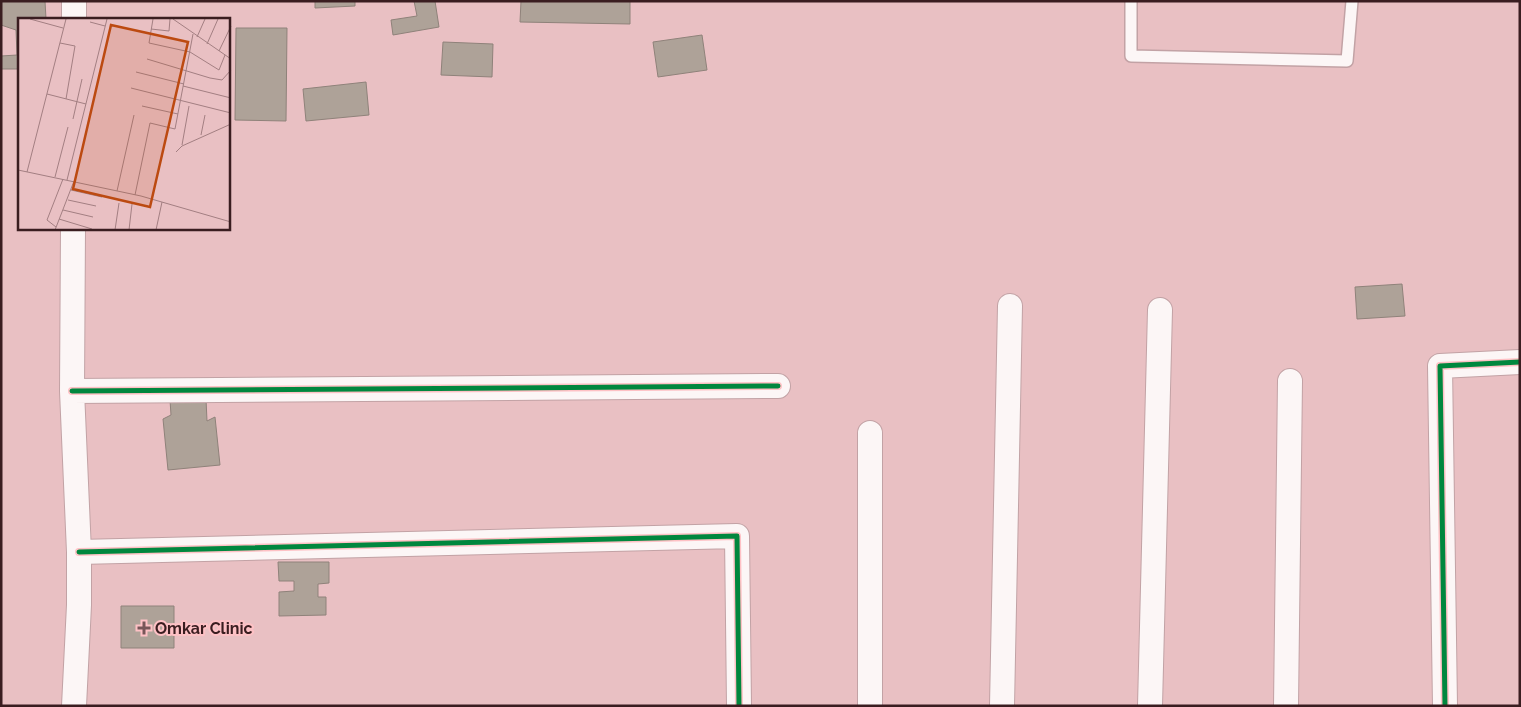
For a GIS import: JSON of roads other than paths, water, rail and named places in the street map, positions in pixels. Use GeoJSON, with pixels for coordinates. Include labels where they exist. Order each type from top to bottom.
{"type":"FeatureCollection","features":[{"type":"Feature","properties":{"kind":"street"},"geometry":{"type":"LineString","coordinates":[[74,1],[74,18]]}},
{"type":"Feature","properties":{"kind":"street"},"geometry":{"type":"LineString","coordinates":[[73,230],[72,391],[79,552],[79,605],[74,706]]}},
{"type":"Feature","properties":{"kind":"street"},"geometry":{"type":"LineString","coordinates":[[1002,706],[1010,306]]}},
{"type":"Feature","properties":{"kind":"street"},"geometry":{"type":"LineString","coordinates":[[1150,706],[1160,310]]}},
{"type":"Feature","properties":{"kind":"street"},"geometry":{"type":"LineString","coordinates":[[1444,706],[1440,366],[1520,362]]}},
{"type":"Feature","properties":{"kind":"street"},"geometry":{"type":"LineString","coordinates":[[1286,706],[1290,381]]}},
{"type":"Feature","properties":{"kind":"street"},"geometry":{"type":"LineString","coordinates":[[72,391],[778,386]]}},
{"type":"Feature","properties":{"kind":"street"},"geometry":{"type":"LineString","coordinates":[[870,433],[870,706]]}},
{"type":"Feature","properties":{"kind":"street"},"geometry":{"type":"LineString","coordinates":[[79,552],[737,536],[739,706]]}},
{"type":"Feature","properties":{"kind":"lane"},"geometry":{"type":"LineString","coordinates":[[1131,1],[1131,56],[1347,61],[1352,1]]}},
{"type":"Feature","properties":{"kind":"place","name":"Omkar Clinic"},"geometry":{"type":"Point","coordinates":[144,628]}}]}
